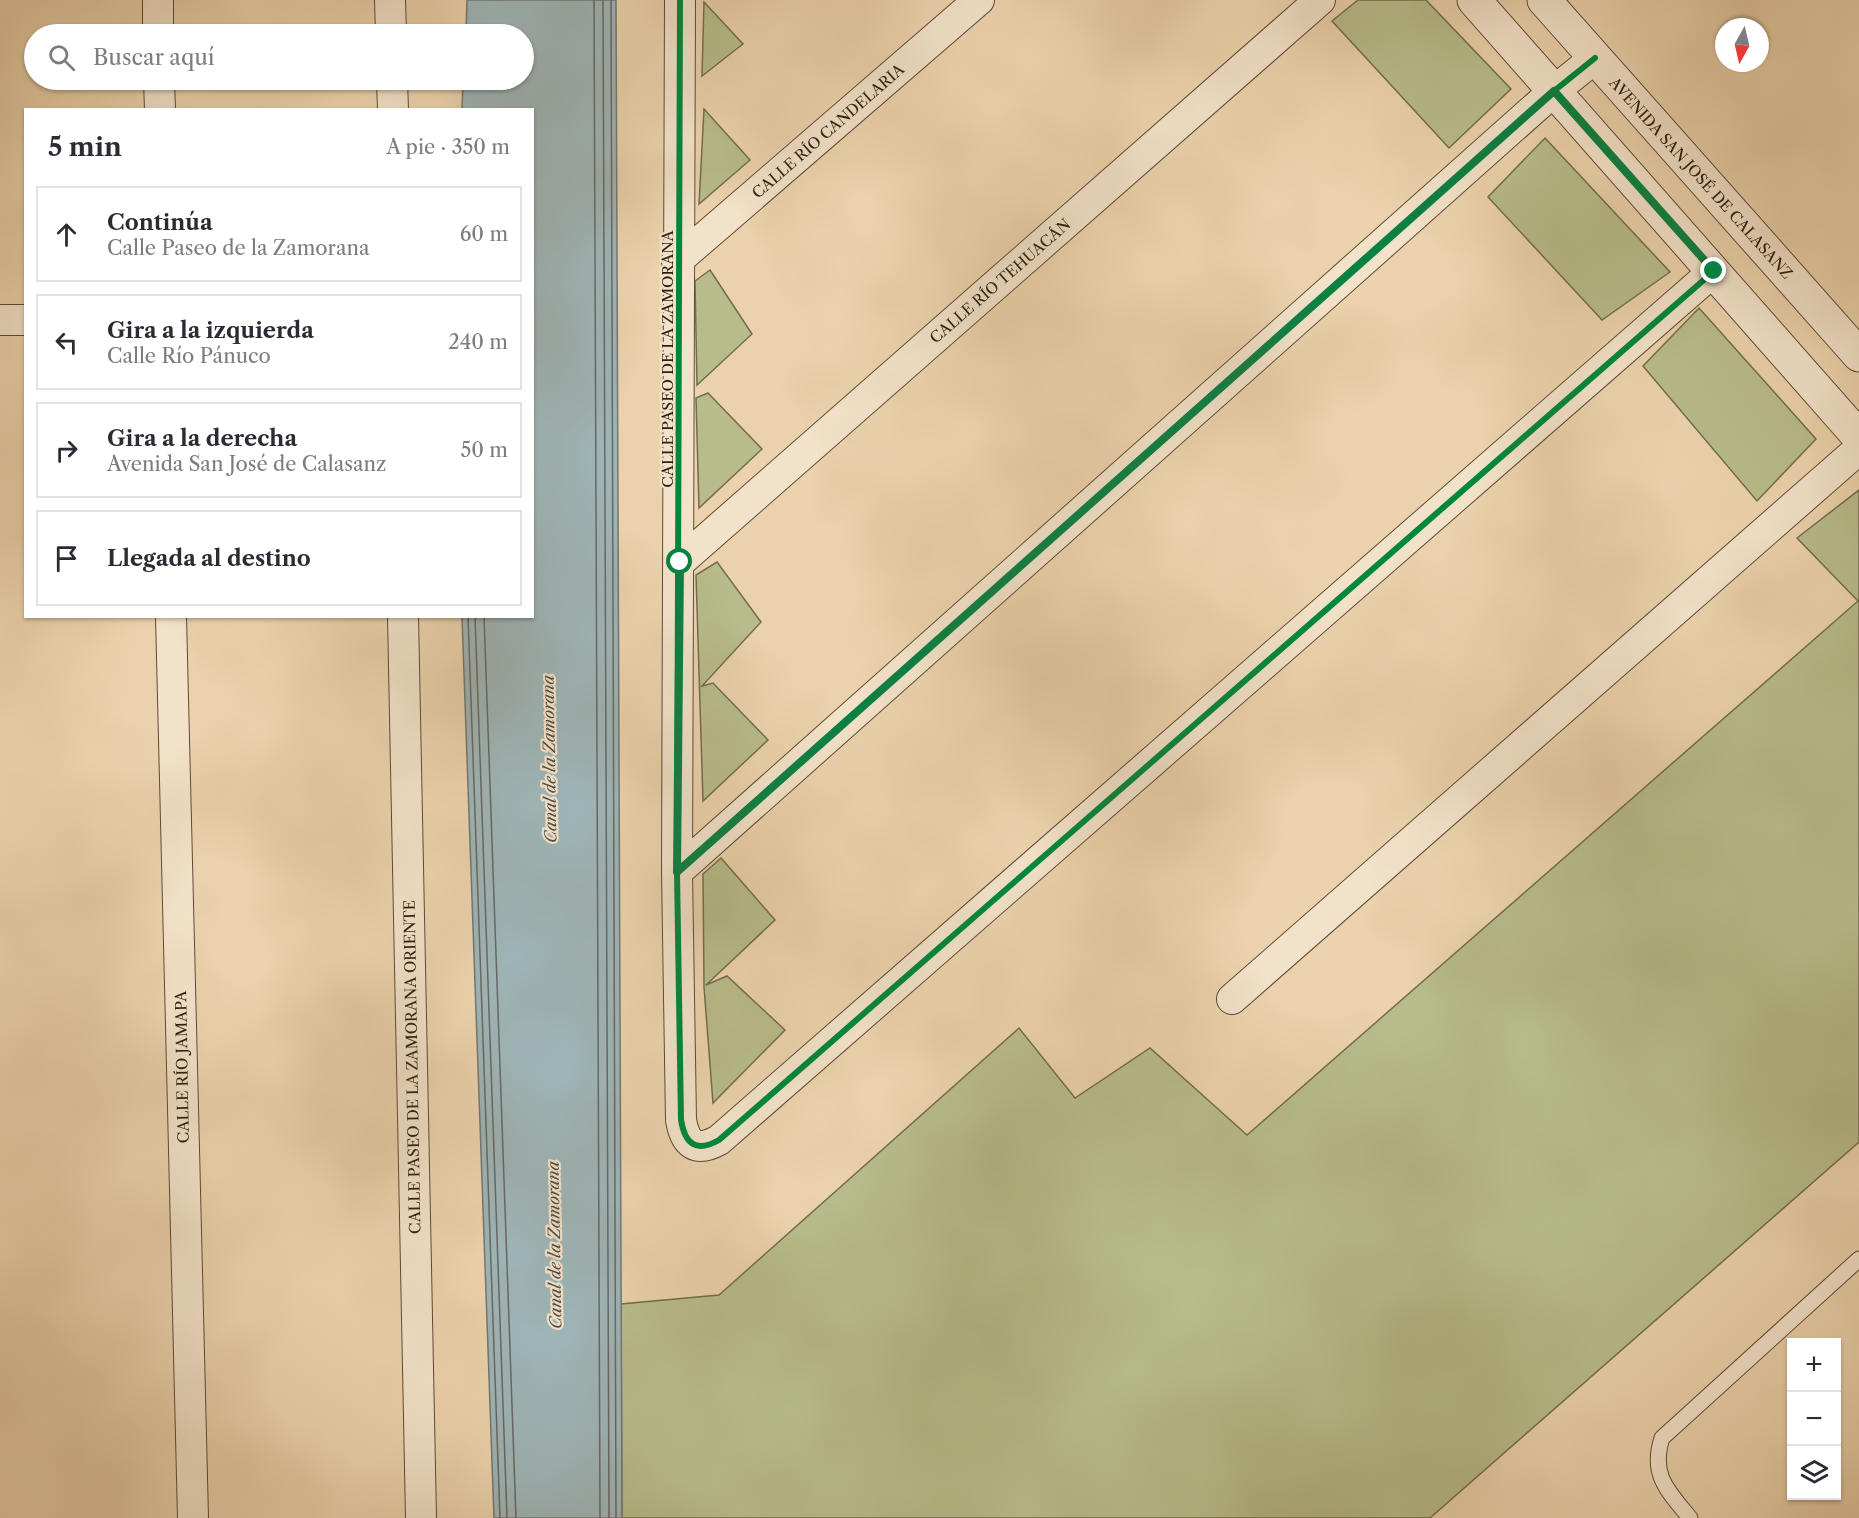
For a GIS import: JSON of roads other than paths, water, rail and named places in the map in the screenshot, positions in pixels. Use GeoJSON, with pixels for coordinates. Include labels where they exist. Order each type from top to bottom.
{"type":"FeatureCollection","features":[{"type":"Feature","properties":{"kind":"street"},"geometry":{"type":"LineString","coordinates":[[158,0],[159,24]]}},
{"type":"Feature","properties":{"kind":"street"},"geometry":{"type":"LineString","coordinates":[[390,0],[391,24]]}},
{"type":"Feature","properties":{"kind":"street","name":"CALLE PASEO DE LA ZAMORANA"},"geometry":{"type":"LineString","coordinates":[[680,0],[677,261],[680,562],[677,872],[681,1120],[684,1136],[694,1145],[707,1147],[719,1140],[1714,271]]}},
{"type":"Feature","properties":{"kind":"street","name":"CALLE RÍO CANDELARIA"},"geometry":{"type":"LineString","coordinates":[[677,261],[979,0]]}},
{"type":"Feature","properties":{"kind":"street","name":"CALLE RÍO TEHUACÁN"},"geometry":{"type":"LineString","coordinates":[[680,562],[1320,0]]}},
{"type":"Feature","properties":{"kind":"street"},"geometry":{"type":"LineString","coordinates":[[1474,0],[1859,437]]}},
{"type":"Feature","properties":{"kind":"street","name":"AVENIDA SAN JOSÉ DE CALASANZ"},"geometry":{"type":"LineString","coordinates":[[1544,0],[1859,355]]}},
{"type":"Feature","properties":{"kind":"street"},"geometry":{"type":"LineString","coordinates":[[677,872],[1554,91],[1595,58]]}},
{"type":"Feature","properties":{"kind":"street"},"geometry":{"type":"LineString","coordinates":[[159,90],[160,108]]}},
{"type":"Feature","properties":{"kind":"street"},"geometry":{"type":"LineString","coordinates":[[392,90],[393,108]]}},
{"type":"Feature","properties":{"kind":"street"},"geometry":{"type":"LineString","coordinates":[[0,320],[24,320]]}},
{"type":"Feature","properties":{"kind":"street"},"geometry":{"type":"LineString","coordinates":[[1232,999],[1859,449]]}},
{"type":"Feature","properties":{"kind":"street","name":"CALLE RÍO JAMAPA"},"geometry":{"type":"LineString","coordinates":[[171,618],[193,1518]]}},
{"type":"Feature","properties":{"kind":"street","name":"CALLE PASEO DE LA ZAMORANA ORIENTE"},"geometry":{"type":"LineString","coordinates":[[404,618],[421,1518]]}},
{"type":"Feature","properties":{"kind":"lane"},"geometry":{"type":"LineString","coordinates":[[1690,1518],[1662,1484],[1657,1452],[1662,1438],[1859,1259]]}},
{"type":"Feature","properties":{"kind":"water","name":"Canal de la Zamorana"},"geometry":{"type":"Polygon","coordinates":[[[467,0],[616,0],[622,1518],[494,1518],[462,618],[534,618],[534,108],[462,108],[463,90],[534,90],[534,24],[466,24],[467,0]]]}}]}
